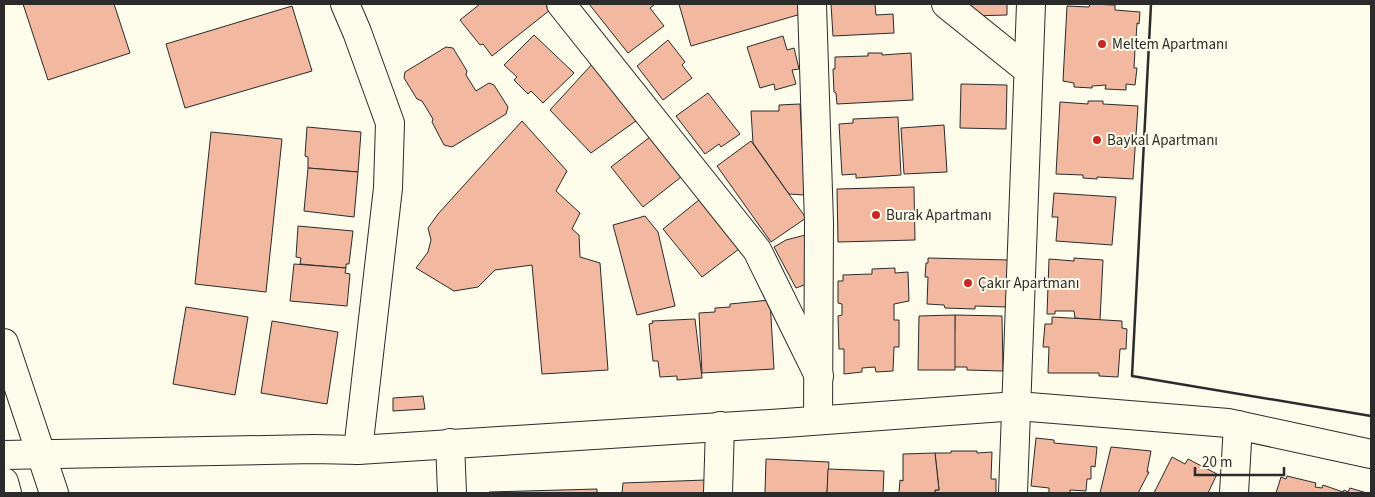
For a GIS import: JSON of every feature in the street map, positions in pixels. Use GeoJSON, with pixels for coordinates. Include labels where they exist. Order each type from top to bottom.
{"type":"FeatureCollection","features":[{"type":"Feature","properties":{"kind":"main road"},"geometry":{"type":"LineString","coordinates":[[344,4],[357,32],[390,123],[388,188],[358,450]]}},
{"type":"Feature","properties":{"kind":"main road"},"geometry":{"type":"LineString","coordinates":[[561,4],[757,250],[819,376]]}},
{"type":"Feature","properties":{"kind":"main road"},"geometry":{"type":"LineString","coordinates":[[812,4],[819,223],[818,420]]}},
{"type":"Feature","properties":{"kind":"main road"},"geometry":{"type":"LineString","coordinates":[[946,4],[1028,70]]}},
{"type":"Feature","properties":{"kind":"main road"},"geometry":{"type":"LineString","coordinates":[[1013,493],[1031,4]]}},
{"type":"Feature","properties":{"kind":"main road"},"geometry":{"type":"LineString","coordinates":[[4,343],[54,493]]}},
{"type":"Feature","properties":{"kind":"main road"},"geometry":{"type":"LineString","coordinates":[[4,455],[314,449],[358,450],[1017,406],[1238,425],[1371,454]]}},
{"type":"Feature","properties":{"kind":"main road"},"geometry":{"type":"LineString","coordinates":[[1234,493],[1238,425]]}},
{"type":"Feature","properties":{"kind":"main road"},"geometry":{"type":"LineString","coordinates":[[718,493],[720,426]]}},
{"type":"Feature","properties":{"kind":"main road"},"geometry":{"type":"LineString","coordinates":[[450,443],[452,493]]}},
{"type":"Feature","properties":{"kind":"main road"},"geometry":{"type":"LineString","coordinates":[[4,482],[8,493]]}},
{"type":"Feature","properties":{"kind":"building"},"geometry":{"type":"Polygon","coordinates":[[[23,4],[114,4],[130,53],[48,80],[23,4]]]}},
{"type":"Feature","properties":{"kind":"building"},"geometry":{"type":"Polygon","coordinates":[[[480,4],[546,4],[550,10],[492,56],[483,44],[480,45],[460,20],[480,4]]]}},
{"type":"Feature","properties":{"kind":"building"},"geometry":{"type":"Polygon","coordinates":[[[589,4],[655,4],[650,8],[664,26],[628,53],[589,4]]]}},
{"type":"Feature","properties":{"kind":"building"},"geometry":{"type":"Polygon","coordinates":[[[679,4],[798,4],[801,14],[691,46],[679,4]]]}},
{"type":"Feature","properties":{"kind":"building"},"geometry":{"type":"Polygon","coordinates":[[[831,4],[875,4],[876,15],[893,14],[894,33],[833,36],[831,4]]]}},
{"type":"Feature","properties":{"kind":"building"},"geometry":{"type":"Polygon","coordinates":[[[956,4],[1007,4],[1007,15],[970,16],[970,5],[956,4]]]}},
{"type":"Feature","properties":{"kind":"building","name":"Meltem Apartmanı"},"geometry":{"type":"Polygon","coordinates":[[[1090,4],[1115,5],[1115,10],[1140,12],[1136,39],[1138,39],[1138,49],[1135,49],[1134,68],[1137,68],[1135,85],[1126,84],[1126,90],[1105,89],[1106,85],[1092,86],[1092,88],[1074,87],[1074,83],[1063,81],[1067,6],[1089,7],[1090,4]]]}},
{"type":"Feature","properties":{"kind":"building"},"geometry":{"type":"Polygon","coordinates":[[[292,6],[312,71],[185,108],[166,44],[292,6]]]}},
{"type":"Feature","properties":{"kind":"building"},"geometry":{"type":"Polygon","coordinates":[[[534,35],[574,73],[543,103],[531,91],[528,94],[514,80],[517,77],[504,65],[534,35]]]}},
{"type":"Feature","properties":{"kind":"building"},"geometry":{"type":"Polygon","coordinates":[[[783,36],[787,50],[794,48],[799,69],[792,70],[796,84],[775,90],[774,84],[760,88],[747,47],[783,36]]]}},
{"type":"Feature","properties":{"kind":"building"},"geometry":{"type":"Polygon","coordinates":[[[668,40],[685,62],[682,65],[692,78],[663,100],[637,66],[668,40]]]}},
{"type":"Feature","properties":{"kind":"building"},"geometry":{"type":"Polygon","coordinates":[[[446,47],[453,48],[476,91],[489,83],[494,85],[508,107],[506,114],[452,147],[444,145],[432,122],[433,119],[422,101],[417,99],[404,78],[405,72],[446,47]]]}},
{"type":"Feature","properties":{"kind":"building"},"geometry":{"type":"Polygon","coordinates":[[[868,53],[882,53],[882,55],[911,53],[913,100],[837,104],[836,93],[834,92],[833,69],[835,69],[835,57],[868,56],[868,53]]]}},
{"type":"Feature","properties":{"kind":"building"},"geometry":{"type":"Polygon","coordinates":[[[594,62],[640,118],[591,153],[550,110],[594,62]]]}},
{"type":"Feature","properties":{"kind":"building"},"geometry":{"type":"Polygon","coordinates":[[[961,84],[1007,85],[1006,129],[960,128],[961,84]]]}},
{"type":"Feature","properties":{"kind":"building"},"geometry":{"type":"Polygon","coordinates":[[[708,93],[740,134],[721,147],[719,144],[705,154],[676,116],[708,93]]]}},
{"type":"Feature","properties":{"kind":"building","name":"Baykal Apartmanı"},"geometry":{"type":"Polygon","coordinates":[[[1088,101],[1138,106],[1133,179],[1097,177],[1097,179],[1083,178],[1083,175],[1056,174],[1060,102],[1088,104],[1088,101]]]}},
{"type":"Feature","properties":{"kind":"building"},"geometry":{"type":"Polygon","coordinates":[[[800,104],[805,195],[789,194],[753,143],[751,111],[779,111],[779,105],[800,104]]]}},
{"type":"Feature","properties":{"kind":"building"},"geometry":{"type":"Polygon","coordinates":[[[898,117],[901,175],[856,178],[856,174],[842,175],[839,124],[853,123],[853,119],[898,117]]]}},
{"type":"Feature","properties":{"kind":"building"},"geometry":{"type":"Polygon","coordinates":[[[522,121],[567,171],[556,191],[580,213],[572,229],[579,235],[580,257],[600,263],[608,370],[542,374],[532,265],[495,270],[478,287],[454,291],[416,268],[428,252],[431,240],[428,228],[438,214],[522,121]]]}},
{"type":"Feature","properties":{"kind":"building"},"geometry":{"type":"Polygon","coordinates":[[[944,125],[947,172],[904,174],[901,128],[944,125]]]}},
{"type":"Feature","properties":{"kind":"building"},"geometry":{"type":"Polygon","coordinates":[[[307,127],[361,132],[358,172],[308,168],[308,157],[305,156],[307,127]]]}},
{"type":"Feature","properties":{"kind":"building"},"geometry":{"type":"Polygon","coordinates":[[[211,132],[282,139],[266,292],[195,284],[211,132]]]}},
{"type":"Feature","properties":{"kind":"building"},"geometry":{"type":"Polygon","coordinates":[[[650,137],[681,177],[643,207],[611,167],[650,137]]]}},
{"type":"Feature","properties":{"kind":"building"},"geometry":{"type":"Polygon","coordinates":[[[751,141],[806,218],[771,242],[717,166],[751,141]]]}},
{"type":"Feature","properties":{"kind":"building"},"geometry":{"type":"Polygon","coordinates":[[[308,168],[358,172],[354,217],[304,211],[308,168]]]}},
{"type":"Feature","properties":{"kind":"building","name":"Burak Apartmanı"},"geometry":{"type":"Polygon","coordinates":[[[914,187],[915,240],[838,242],[837,189],[914,187]]]}},
{"type":"Feature","properties":{"kind":"building"},"geometry":{"type":"Polygon","coordinates":[[[1054,193],[1116,197],[1112,245],[1056,241],[1058,217],[1052,217],[1054,193]]]}},
{"type":"Feature","properties":{"kind":"building"},"geometry":{"type":"Polygon","coordinates":[[[699,200],[739,249],[702,277],[663,229],[699,200]]]}},
{"type":"Feature","properties":{"kind":"building"},"geometry":{"type":"Polygon","coordinates":[[[645,216],[658,232],[675,306],[637,315],[613,225],[645,216]]]}},
{"type":"Feature","properties":{"kind":"building"},"geometry":{"type":"Polygon","coordinates":[[[298,226],[353,231],[349,264],[346,264],[346,268],[300,264],[301,258],[296,257],[298,226]]]}},
{"type":"Feature","properties":{"kind":"building"},"geometry":{"type":"Polygon","coordinates":[[[809,234],[815,281],[796,288],[774,247],[786,240],[809,234]]]}},
{"type":"Feature","properties":{"kind":"building","name":"Çakır Apartmanı"},"geometry":{"type":"Polygon","coordinates":[[[928,258],[1009,260],[1007,307],[975,306],[975,309],[945,308],[944,305],[927,304],[928,277],[925,277],[928,258]]]}},
{"type":"Feature","properties":{"kind":"building"},"geometry":{"type":"Polygon","coordinates":[[[1074,258],[1103,260],[1100,320],[1075,318],[1074,311],[1055,311],[1055,314],[1047,314],[1049,259],[1074,261],[1074,258]]]}},
{"type":"Feature","properties":{"kind":"building"},"geometry":{"type":"Polygon","coordinates":[[[294,264],[346,268],[345,273],[350,274],[347,306],[290,301],[294,264]]]}},
{"type":"Feature","properties":{"kind":"building"},"geometry":{"type":"Polygon","coordinates":[[[895,268],[895,273],[908,272],[909,301],[894,304],[894,320],[899,320],[899,347],[894,347],[893,371],[876,372],[875,367],[862,368],[862,372],[844,374],[844,349],[839,349],[838,316],[842,315],[842,304],[838,303],[838,281],[843,281],[843,275],[872,274],[872,269],[895,268]]]}},
{"type":"Feature","properties":{"kind":"building"},"geometry":{"type":"Polygon","coordinates":[[[770,300],[774,369],[702,373],[699,313],[715,312],[715,308],[730,307],[730,304],[770,300]]]}},
{"type":"Feature","properties":{"kind":"building"},"geometry":{"type":"Polygon","coordinates":[[[186,307],[248,317],[235,395],[173,384],[186,307]]]}},
{"type":"Feature","properties":{"kind":"building"},"geometry":{"type":"Polygon","coordinates":[[[955,315],[1002,316],[1003,371],[967,370],[967,367],[954,367],[955,315]]]}},
{"type":"Feature","properties":{"kind":"building"},"geometry":{"type":"Polygon","coordinates":[[[955,315],[955,370],[918,370],[919,316],[955,315]]]}},
{"type":"Feature","properties":{"kind":"building"},"geometry":{"type":"Polygon","coordinates":[[[1052,317],[1122,321],[1122,328],[1127,329],[1126,349],[1120,349],[1118,377],[1099,376],[1099,373],[1048,373],[1049,347],[1043,347],[1045,324],[1052,324],[1052,317]]]}},
{"type":"Feature","properties":{"kind":"building"},"geometry":{"type":"Polygon","coordinates":[[[695,319],[702,378],[677,380],[677,376],[660,377],[658,361],[653,361],[649,324],[653,323],[652,321],[695,319]]]}},
{"type":"Feature","properties":{"kind":"building"},"geometry":{"type":"Polygon","coordinates":[[[272,321],[338,332],[327,404],[261,393],[272,321]]]}},
{"type":"Feature","properties":{"kind":"building"},"geometry":{"type":"Polygon","coordinates":[[[423,396],[425,409],[393,411],[393,398],[423,396]]]}},
{"type":"Feature","properties":{"kind":"building"},"geometry":{"type":"Polygon","coordinates":[[[1036,438],[1054,440],[1054,443],[1097,447],[1095,467],[1091,466],[1091,479],[1087,479],[1086,491],[1070,490],[1070,493],[1049,493],[1049,488],[1031,486],[1036,438]]]}},
{"type":"Feature","properties":{"kind":"building"},"geometry":{"type":"Polygon","coordinates":[[[1111,447],[1151,451],[1147,472],[1149,472],[1138,493],[1100,493],[1111,447]]]}},
{"type":"Feature","properties":{"kind":"building"},"geometry":{"type":"Polygon","coordinates":[[[951,451],[992,452],[991,479],[996,479],[996,493],[935,493],[935,490],[939,490],[935,453],[951,453],[951,451]]]}},
{"type":"Feature","properties":{"kind":"building"},"geometry":{"type":"Polygon","coordinates":[[[935,453],[939,490],[935,490],[935,493],[899,493],[900,480],[903,481],[903,454],[935,453]]]}},
{"type":"Feature","properties":{"kind":"building"},"geometry":{"type":"Polygon","coordinates":[[[1172,457],[1185,464],[1188,459],[1217,474],[1208,493],[1154,493],[1172,457]]]}},
{"type":"Feature","properties":{"kind":"building"},"geometry":{"type":"Polygon","coordinates":[[[766,459],[829,462],[827,493],[765,493],[766,459]]]}},
{"type":"Feature","properties":{"kind":"building"},"geometry":{"type":"Polygon","coordinates":[[[828,469],[884,471],[883,493],[827,493],[828,469]]]}},
{"type":"Feature","properties":{"kind":"building"},"geometry":{"type":"Polygon","coordinates":[[[1287,476],[1316,483],[1315,487],[1322,488],[1323,485],[1343,492],[1344,490],[1348,492],[1350,488],[1367,493],[1276,493],[1281,477],[1286,479],[1287,476]]]}},
{"type":"Feature","properties":{"kind":"building"},"geometry":{"type":"Polygon","coordinates":[[[706,480],[706,493],[622,493],[623,483],[706,480]]]}},
{"type":"Feature","properties":{"kind":"building"},"geometry":{"type":"Polygon","coordinates":[[[597,489],[597,493],[489,493],[489,492],[597,489]]]}},
{"type":"Feature","properties":{"kind":"wall"},"geometry":{"type":"LineString","coordinates":[[1151,4],[1132,376],[1371,416]]}},
{"type":"Feature","properties":{"kind":"place","name":"Meltem Apartmanı"},"geometry":{"type":"Point","coordinates":[1102,44]}},
{"type":"Feature","properties":{"kind":"place","name":"Baykal Apartmanı"},"geometry":{"type":"Point","coordinates":[1097,140]}},
{"type":"Feature","properties":{"kind":"place","name":"Burak Apartmanı"},"geometry":{"type":"Point","coordinates":[876,215]}},
{"type":"Feature","properties":{"kind":"place","name":"Çakır Apartmanı"},"geometry":{"type":"Point","coordinates":[968,283]}}]}
